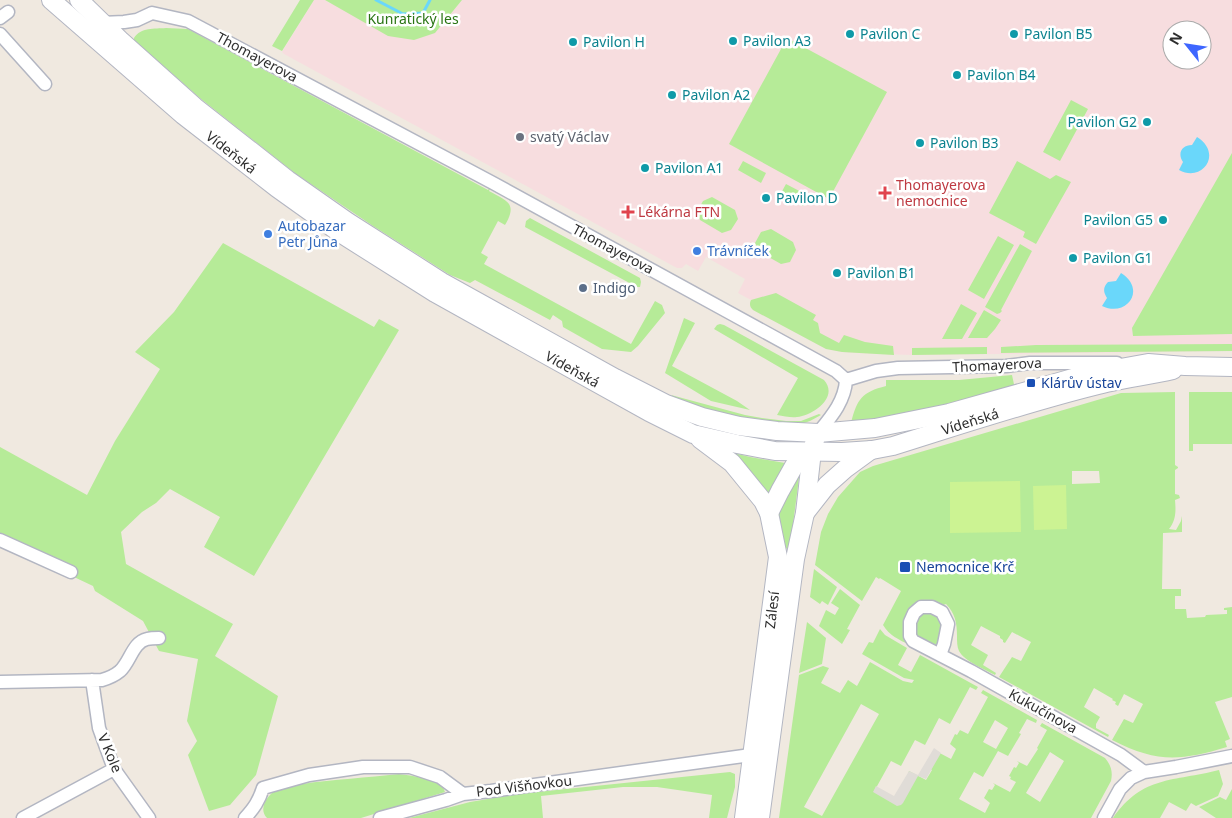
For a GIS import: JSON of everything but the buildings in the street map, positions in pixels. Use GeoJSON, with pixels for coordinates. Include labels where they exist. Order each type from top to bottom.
{"type":"FeatureCollection","features":[{"type":"Feature","properties":{"kind":"main road","name":"Vídeňská"},"geometry":{"type":"LineString","coordinates":[[51,0],[183,115],[277,188],[340,233],[435,293],[649,412],[693,434],[775,450],[842,452],[872,450],[893,446],[1096,385],[1190,367]]}},
{"type":"Feature","properties":{"kind":"main road","name":"Vídeňská"},"geometry":{"type":"LineString","coordinates":[[79,0],[195,107],[288,180],[348,222],[450,286],[615,378],[666,404],[702,417],[739,426],[777,431],[818,433],[876,428],[950,413],[1087,374],[1148,362],[1190,367],[1232,367]]}},
{"type":"Feature","properties":{"kind":"main road","name":"Zálesí"},"geometry":{"type":"LineString","coordinates":[[744,818],[761,754],[805,513],[812,450],[818,433]]}},
{"type":"Feature","properties":{"kind":"main road","name":"Zálesí"},"geometry":{"type":"LineString","coordinates":[[693,434],[732,464],[763,501],[769,512],[778,557],[761,754],[760,818]]}},
{"type":"Feature","properties":{"kind":"main road"},"geometry":{"type":"LineString","coordinates":[[769,512],[794,466],[812,450]]}},
{"type":"Feature","properties":{"kind":"main road"},"geometry":{"type":"LineString","coordinates":[[805,513],[827,485],[845,469],[872,450]]}},
{"type":"Feature","properties":{"kind":"street","name":"Thomayerova"},"geometry":{"type":"LineString","coordinates":[[102,23],[138,20],[152,13],[188,20],[658,273],[836,371],[846,380],[876,371],[898,368],[1006,366],[1030,363],[1148,362]]}},
{"type":"Feature","properties":{"kind":"street"},"geometry":{"type":"LineString","coordinates":[[0,34],[45,84]]}},
{"type":"Feature","properties":{"kind":"street"},"geometry":{"type":"LineString","coordinates":[[818,433],[836,409],[844,391],[846,380]]}},
{"type":"Feature","properties":{"kind":"street"},"geometry":{"type":"LineString","coordinates":[[0,540],[71,572]]}},
{"type":"Feature","properties":{"kind":"street"},"geometry":{"type":"LineString","coordinates":[[0,682],[102,680],[121,670],[137,646],[146,639],[159,638]]}},
{"type":"Feature","properties":{"kind":"street","name":"Kukučínova"},"geometry":{"type":"LineString","coordinates":[[940,655],[1121,755],[1144,772]]}},
{"type":"Feature","properties":{"kind":"street","name":"V Kole"},"geometry":{"type":"LineString","coordinates":[[92,680],[99,728],[114,770],[149,818]]}},
{"type":"Feature","properties":{"kind":"street","name":"Pod Višňovkou"},"geometry":{"type":"LineString","coordinates":[[247,817],[259,800],[263,788],[309,775],[363,767],[410,767],[440,777],[463,794],[761,754]]}},
{"type":"Feature","properties":{"kind":"street"},"geometry":{"type":"LineString","coordinates":[[1104,818],[1120,789],[1131,778],[1144,772],[1232,756]]}},
{"type":"Feature","properties":{"kind":"street"},"geometry":{"type":"LineString","coordinates":[[24,818],[114,770]]}},
{"type":"Feature","properties":{"kind":"street"},"geometry":{"type":"LineString","coordinates":[[380,818],[463,794]]}},
{"type":"Feature","properties":{"kind":"shaded area","name":"Thomayerova nemocnice"},"geometry":{"type":"Polygon","coordinates":[[[314,0],[325,0],[329,3],[435,33],[462,0],[1232,0],[1232,351],[912,355],[856,353],[826,349],[753,310],[750,305],[751,300],[738,293],[745,279],[706,257],[698,271],[686,264],[682,268],[677,268],[282,52],[314,0]]]}},
{"type":"Feature","properties":{"kind":"shaded area"},"geometry":{"type":"Polygon","coordinates":[[[934,748],[941,753],[926,779],[918,776],[901,805],[897,806],[873,792],[876,786],[894,796],[909,771],[918,775],[934,748]]]}},
{"type":"Feature","properties":{"kind":"green space"},"geometry":{"type":"Polygon","coordinates":[[[300,0],[314,0],[282,51],[272,46],[300,0]]]}},
{"type":"Feature","properties":{"kind":"green space","name":"Kunratický les"},"geometry":{"type":"Polygon","coordinates":[[[325,0],[462,0],[435,33],[414,40],[388,36],[325,0]]]}},
{"type":"Feature","properties":{"kind":"green space"},"geometry":{"type":"Polygon","coordinates":[[[188,29],[488,190],[493,183],[489,191],[505,200],[509,204],[511,212],[505,225],[498,221],[481,253],[488,257],[484,264],[631,344],[655,301],[662,305],[665,313],[631,352],[602,349],[563,327],[562,321],[553,315],[550,320],[475,280],[470,283],[450,275],[296,174],[201,99],[134,40],[137,34],[144,30],[188,29]]]}},
{"type":"Feature","properties":{"kind":"green space"},"geometry":{"type":"Polygon","coordinates":[[[787,38],[887,92],[829,199],[729,144],[787,38]]]}},
{"type":"Feature","properties":{"kind":"green space"},"geometry":{"type":"Polygon","coordinates":[[[1071,100],[1088,109],[1060,161],[1043,152],[1071,100]]]}},
{"type":"Feature","properties":{"kind":"green space"},"geometry":{"type":"Polygon","coordinates":[[[1232,153],[1232,334],[1133,336],[1132,328],[1232,153]]]}},
{"type":"Feature","properties":{"kind":"green space"},"geometry":{"type":"Polygon","coordinates":[[[743,161],[766,173],[761,183],[738,170],[743,161]]]}},
{"type":"Feature","properties":{"kind":"green space"},"geometry":{"type":"Polygon","coordinates":[[[1017,161],[1050,179],[1056,175],[1071,182],[1036,244],[1023,237],[1025,232],[989,213],[1017,161]]]}},
{"type":"Feature","properties":{"kind":"green space"},"geometry":{"type":"Polygon","coordinates":[[[786,184],[809,196],[803,206],[781,193],[786,184]]]}},
{"type":"Feature","properties":{"kind":"green space"},"geometry":{"type":"Polygon","coordinates":[[[712,197],[735,210],[738,219],[731,230],[722,233],[700,220],[697,212],[703,201],[712,197]]]}},
{"type":"Feature","properties":{"kind":"green space"},"geometry":{"type":"Polygon","coordinates":[[[530,218],[640,278],[640,287],[525,227],[526,221],[530,218]]]}},
{"type":"Feature","properties":{"kind":"green space"},"geometry":{"type":"Polygon","coordinates":[[[771,229],[793,242],[796,250],[790,262],[781,264],[758,251],[755,243],[761,232],[771,229]]]}},
{"type":"Feature","properties":{"kind":"green space"},"geometry":{"type":"Polygon","coordinates":[[[998,236],[1014,245],[984,299],[968,290],[998,236]]]}},
{"type":"Feature","properties":{"kind":"green space"},"geometry":{"type":"Polygon","coordinates":[[[223,243],[374,327],[379,319],[399,330],[254,576],[204,547],[220,517],[170,489],[121,532],[126,564],[233,624],[215,656],[278,696],[256,775],[230,805],[209,811],[188,755],[197,741],[187,721],[198,659],[159,651],[143,621],[95,591],[93,586],[74,577],[43,556],[0,536],[0,447],[87,495],[115,441],[160,369],[135,352],[174,312],[223,243]]]}},
{"type":"Feature","properties":{"kind":"green space"},"geometry":{"type":"Polygon","coordinates":[[[1020,244],[1032,251],[1002,311],[997,314],[985,307],[1020,244]]]}},
{"type":"Feature","properties":{"kind":"green space"},"geometry":{"type":"Polygon","coordinates":[[[776,293],[816,315],[813,320],[818,323],[820,333],[839,343],[844,335],[865,342],[893,346],[894,355],[842,352],[826,349],[751,308],[751,300],[776,293]]]}},
{"type":"Feature","properties":{"kind":"green space"},"geometry":{"type":"Polygon","coordinates":[[[961,304],[977,313],[962,339],[942,339],[961,304]]]}},
{"type":"Feature","properties":{"kind":"green space"},"geometry":{"type":"Polygon","coordinates":[[[984,310],[1001,320],[987,338],[968,338],[984,310]]]}},
{"type":"Feature","properties":{"kind":"green space"},"geometry":{"type":"Polygon","coordinates":[[[684,318],[695,323],[672,366],[750,410],[711,401],[665,373],[684,318]]]}},
{"type":"Feature","properties":{"kind":"green space"},"geometry":{"type":"Polygon","coordinates":[[[720,324],[824,380],[828,386],[829,393],[827,399],[817,409],[804,416],[777,415],[798,378],[714,329],[720,324]]]}},
{"type":"Feature","properties":{"kind":"green space"},"geometry":{"type":"Polygon","coordinates":[[[1232,344],[1232,351],[1001,353],[1001,347],[1036,345],[1232,344]]]}},
{"type":"Feature","properties":{"kind":"green space"},"geometry":{"type":"Polygon","coordinates":[[[987,347],[987,354],[912,355],[912,348],[987,347]]]}},
{"type":"Feature","properties":{"kind":"green space"},"geometry":{"type":"Polygon","coordinates":[[[1012,375],[1015,389],[905,415],[851,423],[858,402],[871,391],[886,386],[886,380],[959,380],[1012,375]]]}},
{"type":"Feature","properties":{"kind":"green space"},"geometry":{"type":"Polygon","coordinates":[[[1175,392],[1175,465],[1178,468],[1175,470],[1175,494],[1179,495],[1180,498],[1175,500],[1175,515],[1169,529],[1176,530],[1182,516],[1182,532],[1163,533],[1162,589],[1181,589],[1181,596],[1175,596],[1175,609],[1186,609],[1187,618],[1227,614],[1227,610],[1224,610],[1224,608],[1232,607],[1232,697],[1215,702],[1230,739],[1225,741],[1227,747],[1210,752],[1182,757],[1156,756],[1142,753],[1112,740],[1124,719],[1133,723],[1143,704],[1124,694],[1118,706],[1113,699],[1094,688],[1084,707],[1100,717],[1096,728],[1109,735],[1108,737],[999,677],[1012,657],[1021,661],[1031,642],[1012,632],[1005,643],[1000,636],[981,626],[971,645],[988,655],[983,665],[996,673],[995,675],[976,665],[965,658],[959,651],[955,618],[946,604],[905,619],[904,632],[910,645],[891,634],[883,625],[901,591],[876,577],[862,601],[815,565],[821,532],[828,514],[838,497],[860,472],[873,466],[1121,393],[1175,392]],[[1072,471],[1072,484],[1100,483],[1099,471],[1072,471]]]}},
{"type":"Feature","properties":{"kind":"green space"},"geometry":{"type":"Polygon","coordinates":[[[1189,392],[1232,392],[1232,444],[1193,444],[1193,451],[1189,451],[1189,392]]]}},
{"type":"Feature","properties":{"kind":"green space"},"geometry":{"type":"Polygon","coordinates":[[[671,395],[762,418],[801,421],[819,414],[821,415],[801,424],[755,421],[717,413],[681,402],[671,395]]]}},
{"type":"Feature","properties":{"kind":"green space"},"geometry":{"type":"Polygon","coordinates":[[[726,451],[785,463],[769,497],[751,472],[726,451]]]}},
{"type":"Feature","properties":{"kind":"green space"},"geometry":{"type":"Polygon","coordinates":[[[801,462],[790,548],[783,549],[776,512],[801,462]]]}},
{"type":"Feature","properties":{"kind":"green space"},"geometry":{"type":"Polygon","coordinates":[[[1020,481],[1021,532],[950,533],[950,482],[1020,481]]]}},
{"type":"Feature","properties":{"kind":"green space"},"geometry":{"type":"Polygon","coordinates":[[[1066,485],[1067,529],[1034,530],[1033,486],[1066,485]]]}},
{"type":"Feature","properties":{"kind":"green space"},"geometry":{"type":"Polygon","coordinates":[[[814,569],[837,587],[828,605],[822,601],[820,604],[810,597],[814,569]]]}},
{"type":"Feature","properties":{"kind":"green space"},"geometry":{"type":"Polygon","coordinates":[[[840,589],[860,605],[847,629],[850,630],[842,644],[819,626],[826,610],[835,615],[839,608],[831,603],[840,589]]]}},
{"type":"Feature","properties":{"kind":"green space"},"geometry":{"type":"Polygon","coordinates":[[[928,613],[938,618],[942,627],[940,649],[918,638],[915,634],[916,618],[928,613]]]}},
{"type":"Feature","properties":{"kind":"green space"},"geometry":{"type":"Polygon","coordinates":[[[807,622],[826,638],[822,664],[799,673],[807,622]]]}},
{"type":"Feature","properties":{"kind":"green space"},"geometry":{"type":"Polygon","coordinates":[[[880,629],[885,635],[907,648],[898,665],[911,672],[920,655],[978,687],[976,690],[970,687],[950,724],[939,718],[925,745],[915,740],[901,766],[891,761],[876,788],[901,802],[909,771],[926,780],[932,770],[927,767],[934,750],[951,759],[956,749],[950,744],[955,734],[957,735],[960,730],[968,734],[988,697],[981,693],[983,690],[1037,720],[1036,723],[1027,719],[1019,733],[1021,734],[1008,756],[998,751],[983,777],[974,772],[959,799],[985,813],[990,803],[984,798],[989,789],[992,790],[995,785],[993,783],[1010,792],[1016,782],[1010,779],[1011,777],[1009,776],[1014,767],[1016,768],[1019,763],[1017,761],[1027,766],[1038,749],[1047,730],[1040,726],[1042,723],[1105,758],[1109,763],[1112,772],[1111,781],[1091,818],[779,818],[799,675],[823,666],[829,668],[821,683],[840,693],[848,680],[857,686],[870,662],[903,681],[912,683],[914,680],[904,678],[862,654],[869,642],[873,643],[880,629]],[[861,704],[804,807],[822,816],[879,714],[861,704]],[[995,720],[983,742],[996,749],[1008,728],[995,720]],[[1050,752],[1026,793],[1040,802],[1064,761],[1050,752]]]}},
{"type":"Feature","properties":{"kind":"green space"},"geometry":{"type":"Polygon","coordinates":[[[1219,770],[1223,784],[1218,796],[1196,806],[1191,803],[1186,811],[1169,802],[1160,818],[1113,818],[1124,804],[1148,787],[1160,782],[1219,770]]]}},
{"type":"Feature","properties":{"kind":"green space"},"geometry":{"type":"Polygon","coordinates":[[[730,772],[735,774],[735,787],[727,818],[709,818],[712,795],[657,787],[623,787],[541,796],[543,818],[409,818],[470,802],[518,794],[730,772]]]}},
{"type":"Feature","properties":{"kind":"green space"},"geometry":{"type":"Polygon","coordinates":[[[399,774],[437,783],[442,785],[445,792],[361,818],[267,818],[264,814],[264,805],[268,797],[282,787],[399,774]]]}},
{"type":"Feature","properties":{"kind":"green space"},"geometry":{"type":"Polygon","coordinates":[[[1232,789],[1232,818],[1216,818],[1199,807],[1220,797],[1226,800],[1232,789]]]}},
{"type":"Feature","properties":{"kind":"water"},"geometry":{"type":"Polygon","coordinates":[[[1197,137],[1205,144],[1209,151],[1207,164],[1196,173],[1179,170],[1183,162],[1180,156],[1183,148],[1192,145],[1197,137]]]}},
{"type":"Feature","properties":{"kind":"water"},"geometry":{"type":"Polygon","coordinates":[[[1121,273],[1129,280],[1133,287],[1131,300],[1119,308],[1111,309],[1102,306],[1107,298],[1104,292],[1105,286],[1108,282],[1116,281],[1121,273]]]}},
{"type":"Feature","properties":{"kind":"waterway"},"geometry":{"type":"LineString","coordinates":[[376,0],[403,14],[423,13],[430,0]]}},
{"type":"Feature","properties":{"kind":"place","name":"Pavilon C"},"geometry":{"type":"Point","coordinates":[850,34]}},
{"type":"Feature","properties":{"kind":"place","name":"Pavilon B5"},"geometry":{"type":"Point","coordinates":[1014,34]}},
{"type":"Feature","properties":{"kind":"place","name":"Pavilon A3"},"geometry":{"type":"Point","coordinates":[733,41]}},
{"type":"Feature","properties":{"kind":"place","name":"Pavilon H"},"geometry":{"type":"Point","coordinates":[573,42]}},
{"type":"Feature","properties":{"kind":"place","name":"Pavilon B4"},"geometry":{"type":"Point","coordinates":[957,75]}},
{"type":"Feature","properties":{"kind":"place","name":"Pavilon A2"},"geometry":{"type":"Point","coordinates":[672,95]}},
{"type":"Feature","properties":{"kind":"place","name":"Pavilon G2"},"geometry":{"type":"Point","coordinates":[1147,122]}},
{"type":"Feature","properties":{"kind":"place","name":"svatý Václav"},"geometry":{"type":"Point","coordinates":[520,137]}},
{"type":"Feature","properties":{"kind":"place","name":"Pavilon B3"},"geometry":{"type":"Point","coordinates":[920,143]}},
{"type":"Feature","properties":{"kind":"place","name":"Pavilon A1"},"geometry":{"type":"Point","coordinates":[645,168]}},
{"type":"Feature","properties":{"kind":"place","name":"Thomayerova nemocnice"},"geometry":{"type":"Point","coordinates":[885,193]}},
{"type":"Feature","properties":{"kind":"place","name":"Pavilon D"},"geometry":{"type":"Point","coordinates":[766,198]}},
{"type":"Feature","properties":{"kind":"place","name":"Lékárna FTN"},"geometry":{"type":"Point","coordinates":[628,212]}},
{"type":"Feature","properties":{"kind":"place","name":"Pavilon G5"},"geometry":{"type":"Point","coordinates":[1163,220]}},
{"type":"Feature","properties":{"kind":"place","name":"Autobazar Petr Jůna"},"geometry":{"type":"Point","coordinates":[268,234]}},
{"type":"Feature","properties":{"kind":"place","name":"Trávníček"},"geometry":{"type":"Point","coordinates":[697,251]}},
{"type":"Feature","properties":{"kind":"place","name":"Pavilon G1"},"geometry":{"type":"Point","coordinates":[1073,258]}},
{"type":"Feature","properties":{"kind":"place","name":"Pavilon B1"},"geometry":{"type":"Point","coordinates":[837,273]}},
{"type":"Feature","properties":{"kind":"place","name":"Indigo"},"geometry":{"type":"Point","coordinates":[583,288]}},
{"type":"Feature","properties":{"kind":"place","name":"Klárův ústav"},"geometry":{"type":"Point","coordinates":[1031,383]}},
{"type":"Feature","properties":{"kind":"place","name":"Nemocnice Krč"},"geometry":{"type":"Point","coordinates":[905,567]}}]}
